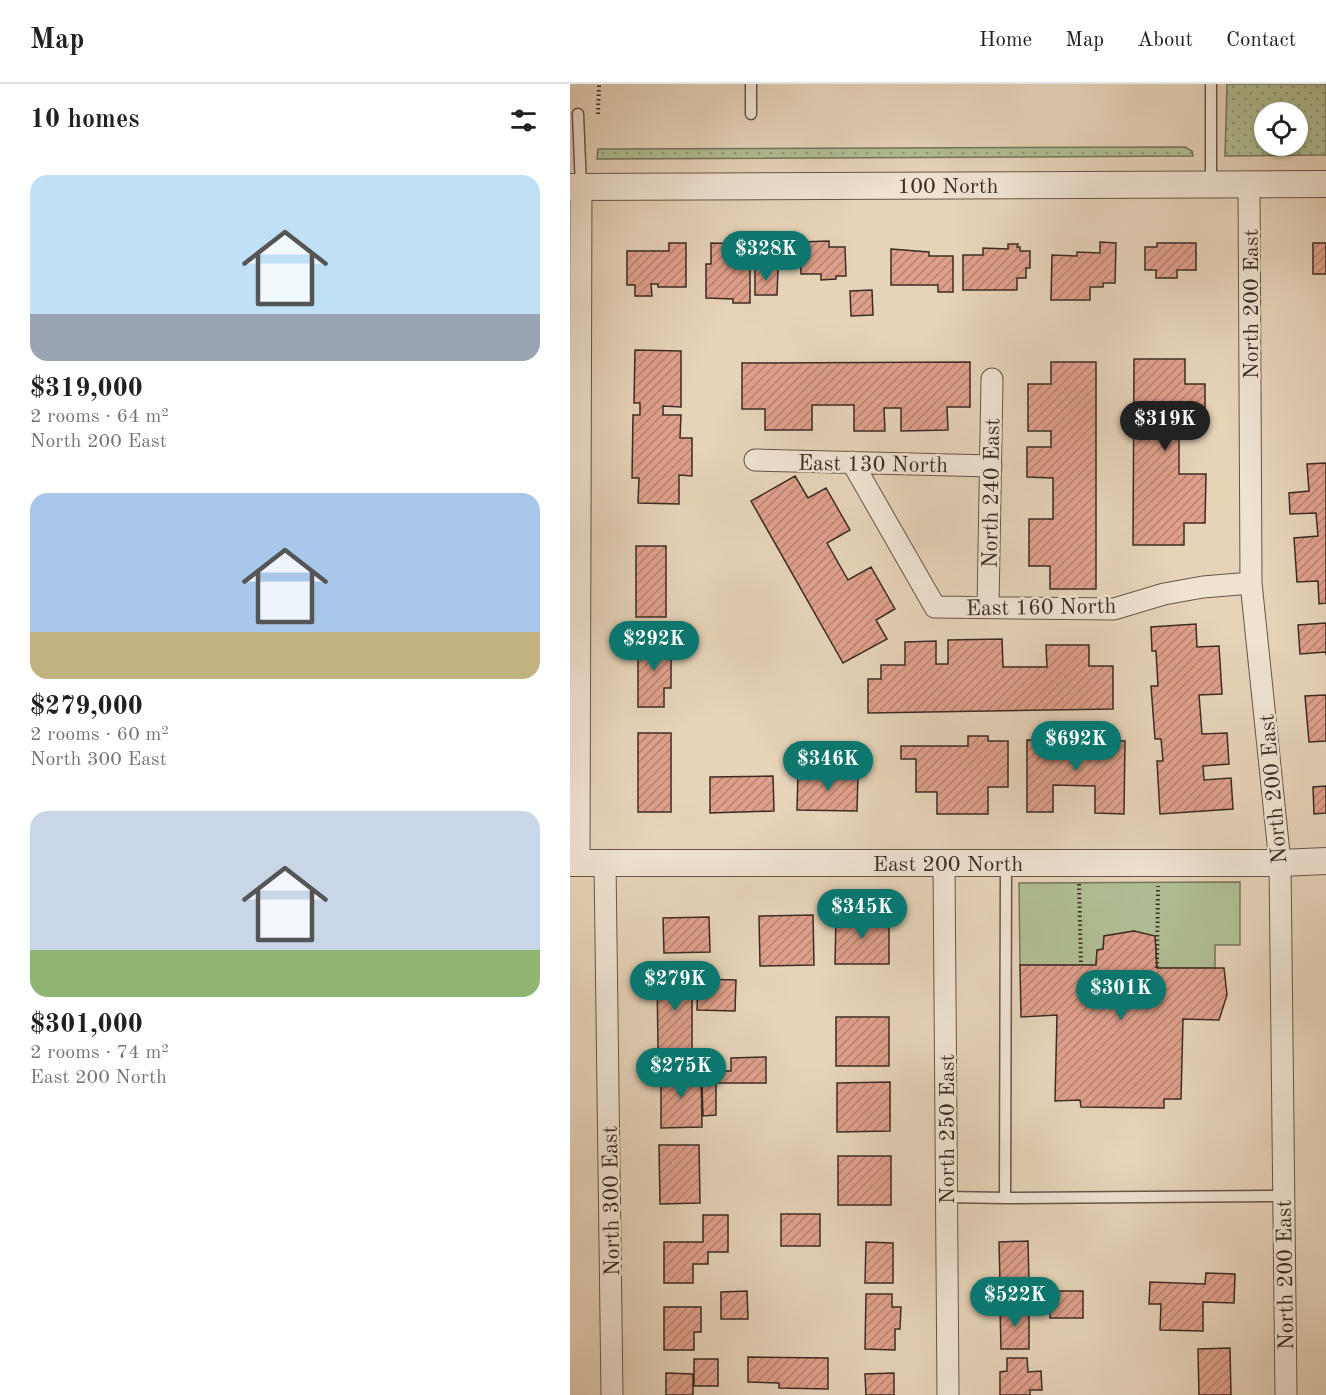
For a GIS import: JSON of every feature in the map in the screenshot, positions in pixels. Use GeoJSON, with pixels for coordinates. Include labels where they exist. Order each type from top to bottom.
{"type":"FeatureCollection","features":[{"type":"Feature","properties":{"kind":"street","name":"North 200 East"},"geometry":{"type":"LineString","coordinates":[[1249,184],[1251,583],[1280,863],[1286,1395]]}},
{"type":"Feature","properties":{"kind":"street","name":"100 North"},"geometry":{"type":"LineString","coordinates":[[575,187],[1326,184]]}},
{"type":"Feature","properties":{"kind":"street"},"geometry":{"type":"LineString","coordinates":[[575,187],[575,863]]}},
{"type":"Feature","properties":{"kind":"street","name":"North 240 East"},"geometry":{"type":"LineString","coordinates":[[988,606],[992,379]]}},
{"type":"Feature","properties":{"kind":"street","name":"East 130 North"},"geometry":{"type":"LineString","coordinates":[[755,460],[991,466]]}},
{"type":"Feature","properties":{"kind":"street","name":"East 160 North"},"geometry":{"type":"LineString","coordinates":[[852,462],[935,607],[1114,609],[1183,590],[1251,583]]}},
{"type":"Feature","properties":{"kind":"street","name":"East 200 North"},"geometry":{"type":"LineString","coordinates":[[575,863],[1280,863],[1326,861]]}},
{"type":"Feature","properties":{"kind":"street","name":"North 300 East"},"geometry":{"type":"LineString","coordinates":[[605,863],[612,1395]]}},
{"type":"Feature","properties":{"kind":"street","name":"North 250 East"},"geometry":{"type":"LineString","coordinates":[[944,863],[948,1395]]}},
{"type":"Feature","properties":{"kind":"lane"},"geometry":{"type":"LineString","coordinates":[[751,84],[751,114]]}},
{"type":"Feature","properties":{"kind":"lane"},"geometry":{"type":"LineString","coordinates":[[1210,184],[1211,84]]}},
{"type":"Feature","properties":{"kind":"lane"},"geometry":{"type":"LineString","coordinates":[[575,187],[578,114]]}},
{"type":"Feature","properties":{"kind":"lane"},"geometry":{"type":"LineString","coordinates":[[1005,1198],[1006,863]]}},
{"type":"Feature","properties":{"kind":"lane"},"geometry":{"type":"LineString","coordinates":[[946,1197],[1283,1196]]}},
{"type":"Feature","properties":{"kind":"path"},"geometry":{"type":"LineString","coordinates":[[598,84],[598,114]]}},
{"type":"Feature","properties":{"kind":"path"},"geometry":{"type":"LineString","coordinates":[[1079,883],[1081,965]]}},
{"type":"Feature","properties":{"kind":"path"},"geometry":{"type":"LineString","coordinates":[[1157,968],[1159,883]]}},
{"type":"Feature","properties":{"kind":"green space"},"geometry":{"type":"Polygon","coordinates":[[[1227,84],[1326,84],[1326,155],[1308,155],[1308,102],[1254,102],[1254,156],[1225,156],[1227,84]]]}},
{"type":"Feature","properties":{"kind":"green space"},"geometry":{"type":"Polygon","coordinates":[[[1185,147],[1192,151],[1193,156],[597,159],[598,149],[1185,147]]]}},
{"type":"Feature","properties":{"kind":"green space"},"geometry":{"type":"Polygon","coordinates":[[[1240,882],[1240,945],[1215,945],[1215,968],[1157,968],[1155,937],[1134,931],[1104,936],[1103,949],[1097,951],[1096,965],[1020,965],[1019,883],[1240,882]]]}},
{"type":"Feature","properties":{"kind":"building"},"geometry":{"type":"Polygon","coordinates":[[[829,241],[829,247],[845,247],[846,276],[821,280],[821,274],[801,274],[800,242],[829,241]]]}},
{"type":"Feature","properties":{"kind":"building"},"geometry":{"type":"Polygon","coordinates":[[[1100,242],[1116,243],[1115,283],[1103,283],[1103,287],[1090,287],[1090,300],[1051,300],[1052,255],[1077,256],[1077,252],[1100,253],[1100,242]]]}},
{"type":"Feature","properties":{"kind":"building"},"geometry":{"type":"Polygon","coordinates":[[[669,243],[686,243],[686,287],[658,287],[658,284],[651,284],[652,296],[635,296],[635,285],[627,285],[627,251],[669,251],[669,243]]]}},
{"type":"Feature","properties":{"kind":"building"},"geometry":{"type":"Polygon","coordinates":[[[711,243],[750,244],[750,303],[733,303],[733,299],[706,298],[706,264],[711,264],[711,243]]]}},
{"type":"Feature","properties":{"kind":"building"},"geometry":{"type":"Polygon","coordinates":[[[1157,243],[1196,243],[1196,270],[1177,270],[1177,278],[1156,278],[1156,270],[1145,270],[1145,247],[1157,247],[1157,243]]]}},
{"type":"Feature","properties":{"kind":"building"},"geometry":{"type":"Polygon","coordinates":[[[1313,243],[1326,243],[1326,274],[1313,274],[1313,243]]]}},
{"type":"Feature","properties":{"kind":"building"},"geometry":{"type":"Polygon","coordinates":[[[1008,244],[1018,244],[1020,251],[1030,251],[1030,268],[1026,268],[1026,278],[1017,278],[1017,290],[963,290],[963,255],[983,255],[983,248],[1008,249],[1008,244]]]}},
{"type":"Feature","properties":{"kind":"building"},"geometry":{"type":"Polygon","coordinates":[[[891,249],[929,252],[929,256],[953,256],[953,292],[938,292],[938,285],[891,285],[891,249]]]}},
{"type":"Feature","properties":{"kind":"building"},"geometry":{"type":"Polygon","coordinates":[[[755,268],[778,269],[777,295],[755,295],[755,268]]]}},
{"type":"Feature","properties":{"kind":"building"},"geometry":{"type":"Polygon","coordinates":[[[872,290],[873,315],[851,316],[850,291],[872,290]]]}},
{"type":"Feature","properties":{"kind":"building"},"geometry":{"type":"Polygon","coordinates":[[[635,350],[681,351],[681,407],[663,406],[663,415],[681,415],[680,438],[692,438],[692,476],[679,475],[679,504],[638,503],[639,478],[632,478],[633,415],[640,415],[640,403],[634,403],[635,350]]]}},
{"type":"Feature","properties":{"kind":"building"},"geometry":{"type":"Polygon","coordinates":[[[1134,359],[1185,359],[1185,384],[1205,384],[1205,432],[1179,432],[1179,474],[1206,474],[1205,523],[1184,523],[1184,545],[1133,545],[1134,359]]]}},
{"type":"Feature","properties":{"kind":"building"},"geometry":{"type":"Polygon","coordinates":[[[970,362],[970,407],[947,407],[948,430],[901,431],[901,408],[884,408],[885,431],[854,431],[854,405],[812,405],[812,430],[765,430],[765,409],[742,409],[742,363],[970,362]]]}},
{"type":"Feature","properties":{"kind":"building"},"geometry":{"type":"Polygon","coordinates":[[[1051,362],[1096,362],[1096,589],[1050,589],[1050,566],[1029,566],[1029,519],[1053,519],[1053,478],[1027,477],[1027,447],[1051,447],[1051,431],[1028,431],[1028,384],[1051,384],[1051,362]]]}},
{"type":"Feature","properties":{"kind":"building"},"geometry":{"type":"Polygon","coordinates":[[[1326,463],[1326,603],[1319,604],[1318,581],[1297,582],[1294,538],[1318,536],[1316,513],[1290,514],[1289,493],[1309,491],[1307,464],[1326,463]]]}},
{"type":"Feature","properties":{"kind":"building"},"geometry":{"type":"Polygon","coordinates":[[[795,476],[808,498],[826,488],[850,530],[827,543],[848,580],[871,567],[895,609],[876,620],[887,639],[843,663],[751,501],[795,476]]]}},
{"type":"Feature","properties":{"kind":"building"},"geometry":{"type":"Polygon","coordinates":[[[636,546],[666,546],[666,617],[636,617],[636,546]]]}},
{"type":"Feature","properties":{"kind":"building"},"geometry":{"type":"Polygon","coordinates":[[[1326,623],[1326,652],[1300,654],[1298,625],[1326,623]]]}},
{"type":"Feature","properties":{"kind":"building"},"geometry":{"type":"Polygon","coordinates":[[[1196,624],[1197,647],[1219,646],[1222,694],[1199,695],[1202,734],[1227,733],[1229,764],[1203,766],[1204,780],[1231,778],[1233,809],[1160,814],[1157,761],[1163,761],[1161,739],[1155,739],[1151,686],[1158,686],[1156,651],[1152,651],[1151,627],[1196,624]]]}},
{"type":"Feature","properties":{"kind":"building"},"geometry":{"type":"Polygon","coordinates":[[[1002,639],[1003,667],[1047,667],[1046,645],[1089,645],[1089,666],[1113,666],[1113,709],[868,713],[868,679],[881,679],[881,665],[905,665],[905,642],[936,641],[936,664],[948,664],[948,640],[1002,639]]]}},
{"type":"Feature","properties":{"kind":"building"},"geometry":{"type":"Polygon","coordinates":[[[638,640],[671,640],[671,688],[664,688],[664,707],[638,707],[638,640]]]}},
{"type":"Feature","properties":{"kind":"building"},"geometry":{"type":"Polygon","coordinates":[[[1326,695],[1326,741],[1309,742],[1305,696],[1326,695]]]}},
{"type":"Feature","properties":{"kind":"building"},"geometry":{"type":"Polygon","coordinates":[[[638,733],[671,733],[671,812],[638,812],[638,733]]]}},
{"type":"Feature","properties":{"kind":"building"},"geometry":{"type":"Polygon","coordinates":[[[968,736],[988,736],[988,741],[1008,741],[1008,787],[988,787],[988,814],[937,814],[937,792],[916,792],[916,759],[901,759],[901,746],[968,746],[968,736]]]}},
{"type":"Feature","properties":{"kind":"building"},"geometry":{"type":"Polygon","coordinates":[[[1027,740],[1125,741],[1124,814],[1095,813],[1095,786],[1053,785],[1053,812],[1027,812],[1027,740]]]}},
{"type":"Feature","properties":{"kind":"building"},"geometry":{"type":"Polygon","coordinates":[[[798,773],[858,774],[857,811],[797,810],[798,773]]]}},
{"type":"Feature","properties":{"kind":"building"},"geometry":{"type":"Polygon","coordinates":[[[773,776],[774,811],[710,813],[710,777],[773,776]]]}},
{"type":"Feature","properties":{"kind":"building"},"geometry":{"type":"Polygon","coordinates":[[[1326,786],[1326,813],[1314,814],[1313,787],[1326,786]]]}},
{"type":"Feature","properties":{"kind":"building"},"geometry":{"type":"Polygon","coordinates":[[[813,915],[814,965],[760,966],[759,916],[813,915]]]}},
{"type":"Feature","properties":{"kind":"building"},"geometry":{"type":"Polygon","coordinates":[[[836,915],[889,915],[889,964],[835,964],[836,915]]]}},
{"type":"Feature","properties":{"kind":"building"},"geometry":{"type":"Polygon","coordinates":[[[709,917],[710,952],[664,953],[663,918],[709,917]]]}},
{"type":"Feature","properties":{"kind":"building"},"geometry":{"type":"Polygon","coordinates":[[[1134,931],[1155,936],[1157,968],[1224,968],[1227,995],[1219,1020],[1183,1019],[1181,1099],[1164,1099],[1164,1108],[1081,1107],[1080,1100],[1055,1101],[1057,1015],[1021,1017],[1020,965],[1096,965],[1097,950],[1103,949],[1104,936],[1134,931]]]}},
{"type":"Feature","properties":{"kind":"building"},"geometry":{"type":"Polygon","coordinates":[[[657,975],[692,975],[692,1049],[658,1049],[657,975]]]}},
{"type":"Feature","properties":{"kind":"building"},"geometry":{"type":"Polygon","coordinates":[[[698,979],[736,980],[735,1011],[697,1010],[698,979]]]}},
{"type":"Feature","properties":{"kind":"building"},"geometry":{"type":"Polygon","coordinates":[[[836,1017],[889,1017],[889,1066],[836,1066],[836,1017]]]}},
{"type":"Feature","properties":{"kind":"building"},"geometry":{"type":"Polygon","coordinates":[[[766,1057],[766,1083],[716,1083],[716,1115],[703,1116],[702,1082],[714,1082],[714,1071],[731,1071],[731,1058],[766,1057]]]}},
{"type":"Feature","properties":{"kind":"building"},"geometry":{"type":"Polygon","coordinates":[[[701,1070],[702,1127],[661,1128],[661,1071],[701,1070]]]}},
{"type":"Feature","properties":{"kind":"building"},"geometry":{"type":"Polygon","coordinates":[[[890,1082],[890,1131],[837,1132],[837,1083],[890,1082]]]}},
{"type":"Feature","properties":{"kind":"building"},"geometry":{"type":"Polygon","coordinates":[[[659,1145],[699,1145],[700,1203],[660,1204],[659,1145]]]}},
{"type":"Feature","properties":{"kind":"building"},"geometry":{"type":"Polygon","coordinates":[[[838,1156],[891,1156],[891,1205],[838,1205],[838,1156]]]}},
{"type":"Feature","properties":{"kind":"building"},"geometry":{"type":"Polygon","coordinates":[[[781,1214],[820,1214],[820,1246],[781,1246],[781,1214]]]}},
{"type":"Feature","properties":{"kind":"building"},"geometry":{"type":"Polygon","coordinates":[[[703,1215],[728,1215],[728,1252],[708,1252],[708,1264],[693,1264],[693,1283],[664,1283],[664,1242],[703,1242],[703,1215]]]}},
{"type":"Feature","properties":{"kind":"building"},"geometry":{"type":"Polygon","coordinates":[[[1028,1241],[1029,1283],[1000,1283],[999,1242],[1028,1241]]]}},
{"type":"Feature","properties":{"kind":"building"},"geometry":{"type":"Polygon","coordinates":[[[866,1242],[893,1243],[893,1283],[865,1283],[866,1242]]]}},
{"type":"Feature","properties":{"kind":"building"},"geometry":{"type":"Polygon","coordinates":[[[1206,1273],[1235,1274],[1234,1303],[1203,1302],[1203,1331],[1160,1330],[1161,1304],[1149,1304],[1150,1282],[1205,1284],[1206,1273]]]}},
{"type":"Feature","properties":{"kind":"building"},"geometry":{"type":"Polygon","coordinates":[[[747,1291],[748,1319],[721,1319],[721,1292],[747,1291]]]}},
{"type":"Feature","properties":{"kind":"building"},"geometry":{"type":"Polygon","coordinates":[[[1050,1291],[1083,1291],[1083,1318],[1050,1318],[1050,1291]]]}},
{"type":"Feature","properties":{"kind":"building"},"geometry":{"type":"Polygon","coordinates":[[[866,1294],[892,1294],[892,1307],[901,1307],[900,1329],[895,1329],[895,1350],[865,1349],[866,1294]]]}},
{"type":"Feature","properties":{"kind":"building"},"geometry":{"type":"Polygon","coordinates":[[[664,1307],[701,1307],[701,1332],[694,1332],[694,1350],[664,1350],[664,1307]]]}},
{"type":"Feature","properties":{"kind":"building"},"geometry":{"type":"Polygon","coordinates":[[[1000,1307],[1029,1307],[1029,1349],[1001,1349],[1000,1307]]]}},
{"type":"Feature","properties":{"kind":"building"},"geometry":{"type":"Polygon","coordinates":[[[1230,1348],[1231,1395],[1199,1395],[1198,1349],[1230,1348]]]}},
{"type":"Feature","properties":{"kind":"building"},"geometry":{"type":"Polygon","coordinates":[[[748,1357],[828,1358],[828,1389],[779,1388],[779,1383],[748,1382],[748,1357]]]}},
{"type":"Feature","properties":{"kind":"building"},"geometry":{"type":"Polygon","coordinates":[[[1007,1358],[1027,1358],[1028,1372],[1041,1371],[1042,1390],[1030,1390],[1030,1395],[1000,1395],[1000,1372],[1007,1371],[1007,1358]]]}},
{"type":"Feature","properties":{"kind":"building"},"geometry":{"type":"Polygon","coordinates":[[[694,1359],[718,1359],[718,1386],[694,1386],[694,1359]]]}},
{"type":"Feature","properties":{"kind":"building"},"geometry":{"type":"Polygon","coordinates":[[[666,1373],[693,1374],[693,1395],[666,1395],[666,1373]]]}},
{"type":"Feature","properties":{"kind":"building"},"geometry":{"type":"Polygon","coordinates":[[[894,1373],[894,1395],[866,1395],[865,1374],[894,1373]]]}}]}
